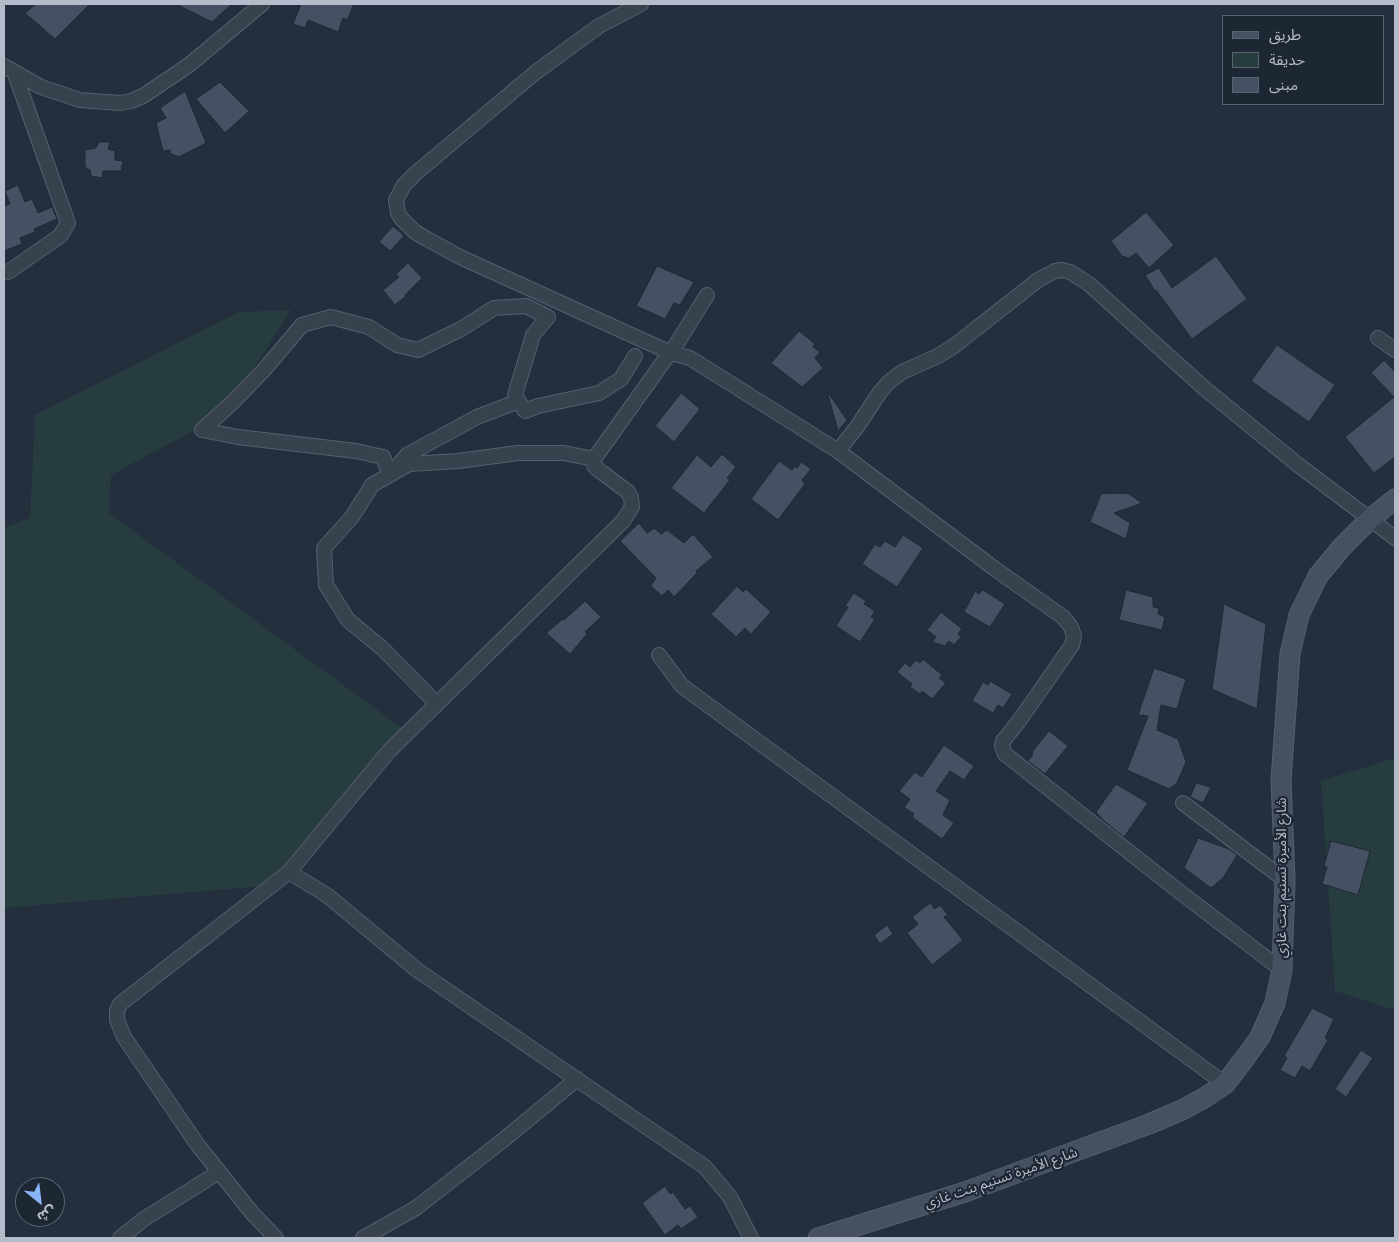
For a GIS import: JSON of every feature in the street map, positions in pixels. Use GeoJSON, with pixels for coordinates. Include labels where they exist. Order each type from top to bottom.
{"type":"FeatureCollection","features":[{"type":"Feature","properties":{"kind":"main road","name":"شارع الأميرة تسنيم بنت غازي"},"geometry":{"type":"LineString","coordinates":[[818,1238],[965,1192],[1109,1140],[1182,1110],[1225,1084],[1260,1037],[1274,1004],[1282,970],[1285,880],[1281,780],[1290,654],[1299,615],[1318,576],[1342,546],[1395,498]]}},
{"type":"Feature","properties":{"kind":"street"},"geometry":{"type":"LineString","coordinates":[[10,70],[41,87],[80,100],[120,103],[131,101],[143,96],[189,65],[262,4]]}},
{"type":"Feature","properties":{"kind":"street"},"geometry":{"type":"LineString","coordinates":[[641,4],[579,39],[474,122],[416,173],[404,185],[396,200],[402,218],[416,232],[460,256],[671,353],[690,358],[838,451],[995,569],[1063,617],[1071,627],[1074,636],[1072,644],[1003,741],[1004,752],[1068,805],[1282,970]]}},
{"type":"Feature","properties":{"kind":"street"},"geometry":{"type":"LineString","coordinates":[[8,272],[60,236],[68,223],[10,70]]}},
{"type":"Feature","properties":{"kind":"street"},"geometry":{"type":"LineString","coordinates":[[838,451],[889,382],[902,372],[938,356],[954,346],[1038,280],[1055,271],[1062,270],[1070,272],[1089,284],[1204,388],[1297,464],[1395,538]]}},
{"type":"Feature","properties":{"kind":"street"},"geometry":{"type":"LineString","coordinates":[[276,1238],[252,1213],[197,1144],[124,1037],[116,1020],[120,1004],[289,872],[389,751],[622,521],[632,507],[631,497],[628,492],[596,468],[594,459],[671,353],[707,295]]}},
{"type":"Feature","properties":{"kind":"street"},"geometry":{"type":"LineString","coordinates":[[390,475],[383,457],[356,451],[238,437],[202,430],[263,372],[302,325],[331,317],[369,327],[397,344],[418,350],[462,329],[494,308],[526,306],[548,317],[533,335],[515,395],[525,411],[538,406],[599,393],[620,379],[635,356]]}},
{"type":"Feature","properties":{"kind":"street"},"geometry":{"type":"LineString","coordinates":[[1378,338],[1395,350]]}},
{"type":"Feature","properties":{"kind":"street"},"geometry":{"type":"LineString","coordinates":[[390,475],[408,455],[477,417],[519,401]]}},
{"type":"Feature","properties":{"kind":"street"},"geometry":{"type":"LineString","coordinates":[[437,704],[383,650],[348,620],[326,586],[324,548],[352,517],[372,485],[410,464],[518,454],[564,453],[594,459]]}},
{"type":"Feature","properties":{"kind":"street"},"geometry":{"type":"LineString","coordinates":[[659,655],[682,686],[1225,1084]]}},
{"type":"Feature","properties":{"kind":"street"},"geometry":{"type":"LineString","coordinates":[[1183,804],[1285,880]]}},
{"type":"Feature","properties":{"kind":"street"},"geometry":{"type":"LineString","coordinates":[[289,872],[328,896],[416,970],[705,1167],[730,1197],[751,1238]]}},
{"type":"Feature","properties":{"kind":"street"},"geometry":{"type":"LineString","coordinates":[[363,1238],[416,1208],[502,1142],[577,1079]]}},
{"type":"Feature","properties":{"kind":"street"},"geometry":{"type":"LineString","coordinates":[[120,1238],[144,1219],[219,1172]]}},
{"type":"Feature","properties":{"kind":"green space"},"geometry":{"type":"Polygon","coordinates":[[[291,310],[225,414],[111,475],[109,513],[414,737],[265,886],[4,908],[4,528],[30,518],[35,415],[239,312],[291,310]]]}},
{"type":"Feature","properties":{"kind":"green space"},"geometry":{"type":"Polygon","coordinates":[[[1395,758],[1395,1010],[1335,991],[1321,781],[1395,758]]]}},
{"type":"Feature","properties":{"kind":"building"},"geometry":{"type":"Polygon","coordinates":[[[36,4],[90,4],[55,39],[25,13],[36,4]]]}},
{"type":"Feature","properties":{"kind":"building"},"geometry":{"type":"Polygon","coordinates":[[[176,4],[232,4],[212,22],[176,4]]]}},
{"type":"Feature","properties":{"kind":"building"},"geometry":{"type":"Polygon","coordinates":[[[301,4],[354,4],[347,20],[343,18],[338,32],[308,20],[305,28],[293,24],[301,4]]]}},
{"type":"Feature","properties":{"kind":"building"},"geometry":{"type":"Polygon","coordinates":[[[220,82],[249,111],[225,133],[196,99],[220,82]]]}},
{"type":"Feature","properties":{"kind":"building"},"geometry":{"type":"Polygon","coordinates":[[[185,91],[206,143],[179,157],[171,154],[170,150],[163,151],[156,123],[166,118],[160,108],[185,91]]]}},
{"type":"Feature","properties":{"kind":"building"},"geometry":{"type":"Polygon","coordinates":[[[99,142],[110,142],[108,149],[115,151],[115,160],[123,161],[121,171],[103,171],[102,178],[91,176],[90,170],[85,167],[85,150],[96,148],[99,142]]]}},
{"type":"Feature","properties":{"kind":"building"},"geometry":{"type":"Polygon","coordinates":[[[18,185],[25,202],[32,199],[38,213],[52,207],[57,219],[34,229],[35,232],[20,238],[22,244],[4,251],[4,206],[10,204],[5,191],[18,185]]]}},
{"type":"Feature","properties":{"kind":"building"},"geometry":{"type":"Polygon","coordinates":[[[1146,212],[1174,245],[1149,268],[1136,253],[1129,258],[1122,256],[1111,241],[1146,212]]]}},
{"type":"Feature","properties":{"kind":"building"},"geometry":{"type":"Polygon","coordinates":[[[393,226],[404,236],[390,251],[379,242],[393,226]]]}},
{"type":"Feature","properties":{"kind":"building"},"geometry":{"type":"Polygon","coordinates":[[[1216,256],[1247,299],[1192,339],[1145,275],[1159,268],[1172,288],[1216,256]]]}},
{"type":"Feature","properties":{"kind":"building"},"geometry":{"type":"Polygon","coordinates":[[[408,263],[422,278],[395,305],[383,290],[399,277],[396,274],[408,263]]]}},
{"type":"Feature","properties":{"kind":"building"},"geometry":{"type":"Polygon","coordinates":[[[657,266],[694,282],[680,305],[674,303],[665,319],[636,306],[657,266]]]}},
{"type":"Feature","properties":{"kind":"building"},"geometry":{"type":"Polygon","coordinates":[[[799,331],[815,344],[813,347],[820,352],[815,358],[823,368],[802,387],[771,363],[799,331]]]}},
{"type":"Feature","properties":{"kind":"building"},"geometry":{"type":"Polygon","coordinates":[[[1277,345],[1335,385],[1309,422],[1251,381],[1277,345]]]}},
{"type":"Feature","properties":{"kind":"building"},"geometry":{"type":"Polygon","coordinates":[[[1384,360],[1395,372],[1395,457],[1374,473],[1345,437],[1394,397],[1371,373],[1384,360]]]}},
{"type":"Feature","properties":{"kind":"building"},"geometry":{"type":"Polygon","coordinates":[[[681,393],[700,409],[674,442],[655,426],[681,393]]]}},
{"type":"Feature","properties":{"kind":"building"},"geometry":{"type":"Polygon","coordinates":[[[828,395],[847,420],[838,431],[828,395]]]}},
{"type":"Feature","properties":{"kind":"building"},"geometry":{"type":"Polygon","coordinates":[[[722,454],[736,467],[727,478],[730,480],[704,513],[671,488],[697,455],[711,467],[722,454]]]}},
{"type":"Feature","properties":{"kind":"building"},"geometry":{"type":"Polygon","coordinates":[[[779,461],[792,470],[795,466],[797,468],[801,462],[811,469],[802,480],[805,484],[778,520],[751,499],[779,461]]]}},
{"type":"Feature","properties":{"kind":"building"},"geometry":{"type":"Polygon","coordinates":[[[1101,494],[1129,494],[1142,503],[1114,513],[1130,523],[1126,539],[1090,522],[1101,494]]]}},
{"type":"Feature","properties":{"kind":"building"},"geometry":{"type":"Polygon","coordinates":[[[639,523],[647,533],[654,528],[661,534],[667,530],[684,543],[693,534],[713,557],[696,571],[697,573],[674,597],[668,590],[662,596],[651,586],[656,578],[620,541],[639,523]]]}},
{"type":"Feature","properties":{"kind":"building"},"geometry":{"type":"Polygon","coordinates":[[[903,535],[923,548],[897,587],[862,564],[875,544],[880,547],[885,541],[895,547],[903,535]]]}},
{"type":"Feature","properties":{"kind":"building"},"geometry":{"type":"Polygon","coordinates":[[[737,586],[743,592],[746,589],[771,612],[751,634],[745,628],[736,637],[711,614],[737,586]]]}},
{"type":"Feature","properties":{"kind":"building"},"geometry":{"type":"Polygon","coordinates":[[[983,590],[1005,604],[990,627],[964,612],[975,591],[979,594],[983,590]]]}},
{"type":"Feature","properties":{"kind":"building"},"geometry":{"type":"Polygon","coordinates":[[[1126,590],[1153,597],[1153,607],[1159,608],[1158,614],[1165,617],[1162,630],[1119,620],[1126,590]]]}},
{"type":"Feature","properties":{"kind":"building"},"geometry":{"type":"Polygon","coordinates":[[[854,593],[866,601],[864,604],[875,611],[871,617],[875,619],[860,642],[836,626],[848,607],[845,606],[854,593]]]}},
{"type":"Feature","properties":{"kind":"building"},"geometry":{"type":"Polygon","coordinates":[[[585,601],[601,617],[585,632],[587,634],[570,654],[546,633],[585,601]]]}},
{"type":"Feature","properties":{"kind":"building"},"geometry":{"type":"Polygon","coordinates":[[[1224,604],[1266,624],[1257,709],[1212,689],[1224,604]]]}},
{"type":"Feature","properties":{"kind":"building"},"geometry":{"type":"Polygon","coordinates":[[[941,612],[962,629],[958,634],[961,637],[954,645],[949,641],[945,646],[932,642],[936,637],[927,630],[941,612]]]}},
{"type":"Feature","properties":{"kind":"building"},"geometry":{"type":"Polygon","coordinates":[[[923,659],[942,675],[939,678],[946,683],[932,699],[922,691],[920,694],[910,687],[912,684],[897,672],[905,663],[910,667],[916,660],[920,663],[923,659]]]}},
{"type":"Feature","properties":{"kind":"building"},"geometry":{"type":"Polygon","coordinates":[[[1154,668],[1186,679],[1177,709],[1161,705],[1157,730],[1178,739],[1186,762],[1177,783],[1169,789],[1127,770],[1148,716],[1138,715],[1154,668]]]}},
{"type":"Feature","properties":{"kind":"building"},"geometry":{"type":"Polygon","coordinates":[[[990,681],[1012,694],[1003,708],[998,705],[993,713],[972,701],[983,682],[988,685],[990,681]]]}},
{"type":"Feature","properties":{"kind":"building"},"geometry":{"type":"Polygon","coordinates":[[[1049,731],[1068,746],[1045,774],[1028,761],[1033,754],[1032,752],[1049,731]]]}},
{"type":"Feature","properties":{"kind":"building"},"geometry":{"type":"Polygon","coordinates":[[[944,745],[974,766],[964,780],[950,771],[936,791],[950,800],[943,815],[954,823],[942,839],[912,817],[914,814],[904,807],[910,799],[899,791],[915,772],[922,777],[944,745]]]}},
{"type":"Feature","properties":{"kind":"building"},"geometry":{"type":"Polygon","coordinates":[[[1196,783],[1211,787],[1203,803],[1190,797],[1196,783]]]}},
{"type":"Feature","properties":{"kind":"building"},"geometry":{"type":"Polygon","coordinates":[[[1116,784],[1148,803],[1124,837],[1096,812],[1116,784]]]}},
{"type":"Feature","properties":{"kind":"building"},"geometry":{"type":"Polygon","coordinates":[[[1198,838],[1229,849],[1237,855],[1223,878],[1211,888],[1184,868],[1198,838]]]}},
{"type":"Feature","properties":{"kind":"building"},"geometry":{"type":"Polygon","coordinates":[[[1331,841],[1370,851],[1358,895],[1322,884],[1327,867],[1324,866],[1331,841]]]}},
{"type":"Feature","properties":{"kind":"building"},"geometry":{"type":"Polygon","coordinates":[[[930,903],[935,909],[940,905],[948,915],[944,917],[963,940],[932,965],[907,933],[918,924],[912,917],[930,903]]]}},
{"type":"Feature","properties":{"kind":"building"},"geometry":{"type":"Polygon","coordinates":[[[887,925],[893,934],[880,944],[874,935],[887,925]]]}},
{"type":"Feature","properties":{"kind":"building"},"geometry":{"type":"Polygon","coordinates":[[[1312,1008],[1334,1019],[1325,1038],[1328,1040],[1310,1071],[1302,1066],[1295,1078],[1280,1070],[1287,1058],[1284,1056],[1312,1008]]]}},
{"type":"Feature","properties":{"kind":"building"},"geometry":{"type":"Polygon","coordinates":[[[1361,1050],[1373,1058],[1346,1097],[1335,1089],[1361,1050]]]}},
{"type":"Feature","properties":{"kind":"building"},"geometry":{"type":"Polygon","coordinates":[[[665,1186],[670,1194],[673,1192],[685,1209],[690,1206],[698,1217],[681,1229],[678,1225],[665,1235],[642,1203],[665,1186]]]}}]}
